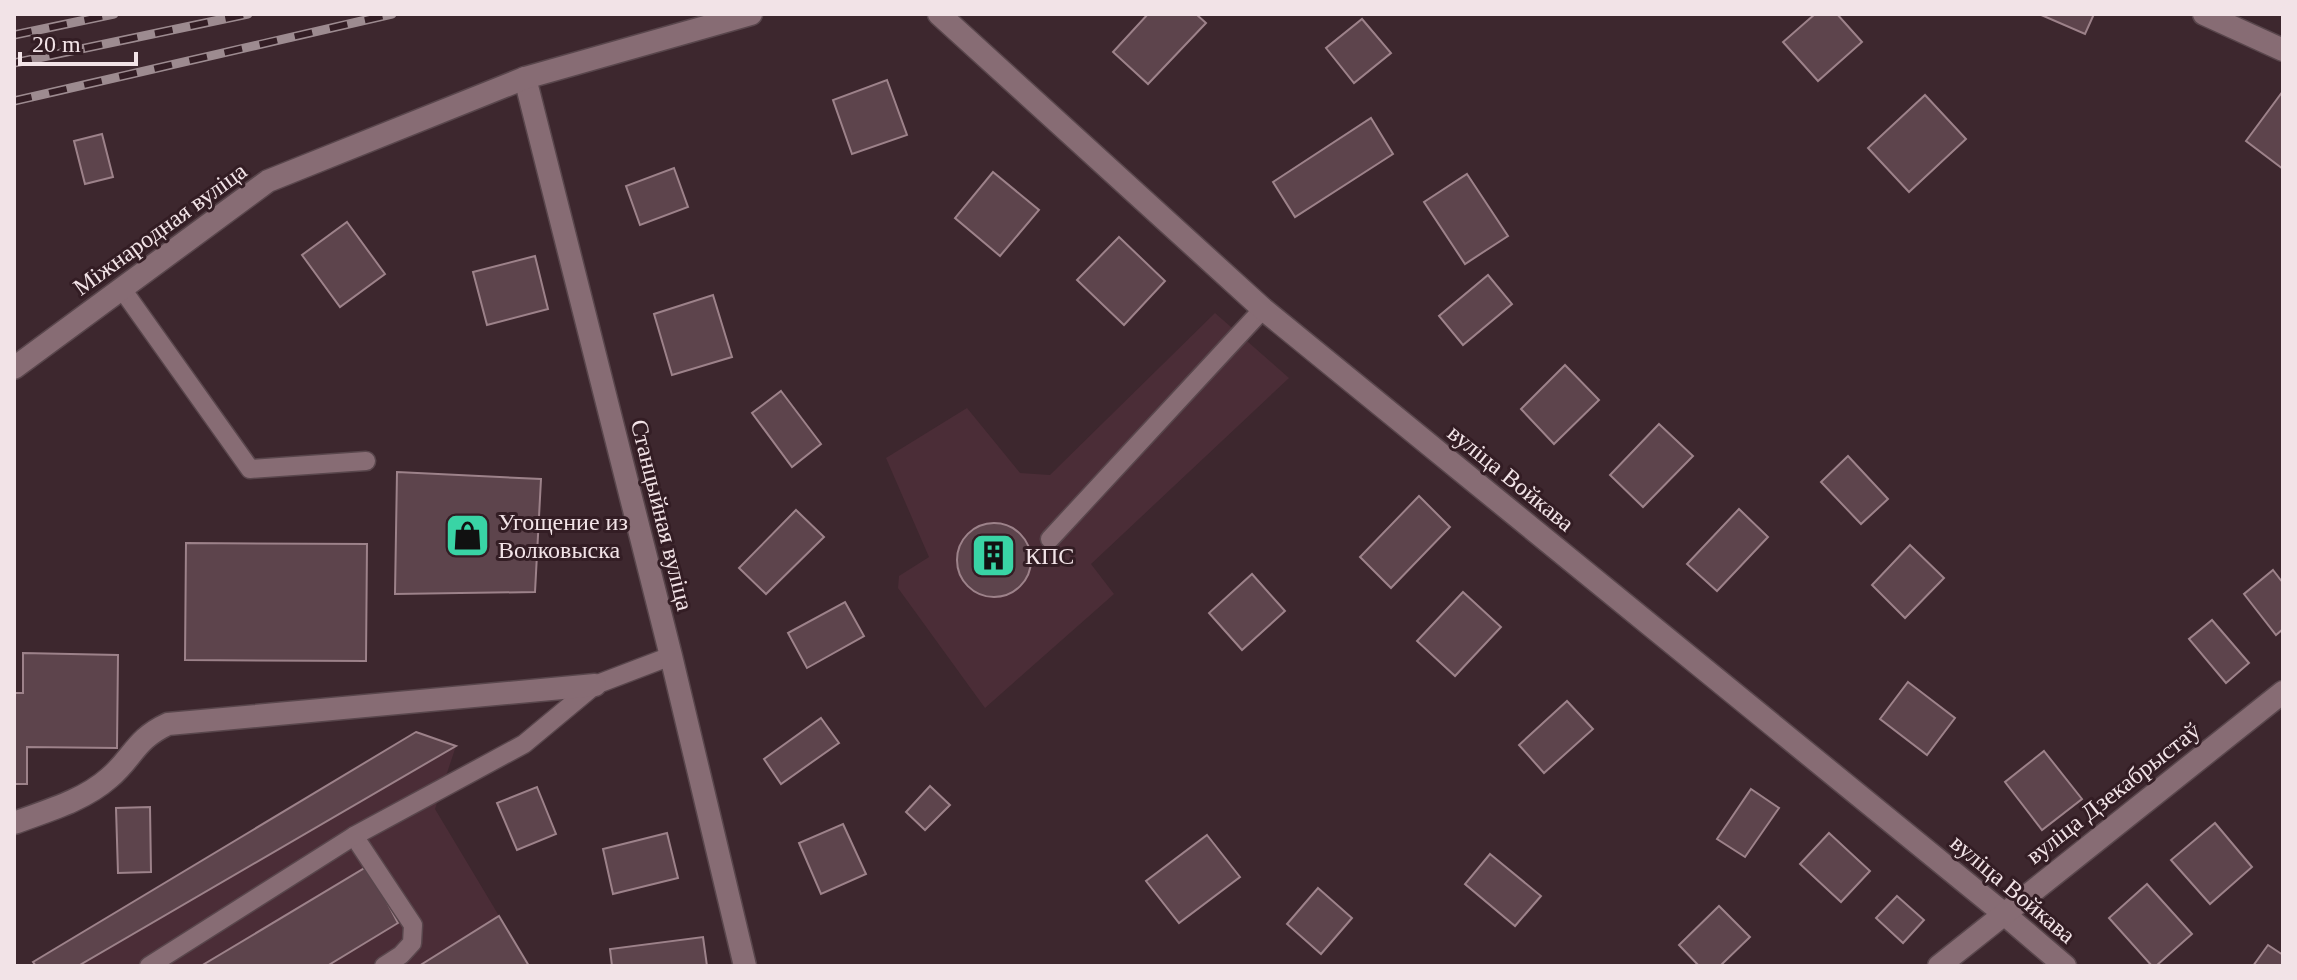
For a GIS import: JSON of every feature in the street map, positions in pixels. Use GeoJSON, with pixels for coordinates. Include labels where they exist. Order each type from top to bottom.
{"type":"FeatureCollection","features":[{"type":"Feature","properties":{"kind":"street","name":"Міжнародная вуліца"},"geometry":{"type":"LineString","coordinates":[[14,368],[268,181],[525,78],[751,14]]}},
{"type":"Feature","properties":{"kind":"street","name":"вуліца Войкава"},"geometry":{"type":"LineString","coordinates":[[939,14],[1263,309],[2065,966]]}},
{"type":"Feature","properties":{"kind":"street"},"geometry":{"type":"LineString","coordinates":[[2204,14],[2283,50]]}},
{"type":"Feature","properties":{"kind":"street","name":"Станцыйная вуліца"},"geometry":{"type":"LineString","coordinates":[[525,78],[671,656],[745,966]]}},
{"type":"Feature","properties":{"kind":"street"},"geometry":{"type":"LineString","coordinates":[[14,823],[91,790],[110,778],[151,731],[168,724],[595,685]]}},
{"type":"Feature","properties":{"kind":"street","name":"вуліца Дзекабрыстаў"},"geometry":{"type":"LineString","coordinates":[[1939,966],[2283,692]]}},
{"type":"Feature","properties":{"kind":"lane"},"geometry":{"type":"LineString","coordinates":[[122,289],[250,469],[366,461]]}},
{"type":"Feature","properties":{"kind":"lane"},"geometry":{"type":"LineString","coordinates":[[1050,539],[1263,309]]}},
{"type":"Feature","properties":{"kind":"lane"},"geometry":{"type":"LineString","coordinates":[[149,966],[354,836],[524,744],[595,685],[671,656]]}},
{"type":"Feature","properties":{"kind":"lane"},"geometry":{"type":"LineString","coordinates":[[354,836],[413,925],[412,943],[384,966]]}},
{"type":"Feature","properties":{"kind":"shaded area"},"geometry":{"type":"Polygon","coordinates":[[[1215,313],[1289,378],[1091,564],[1114,594],[985,708],[898,588],[899,576],[929,557],[886,458],[967,408],[1020,473],[1050,475],[1215,313]]]}},
{"type":"Feature","properties":{"kind":"shaded area"},"geometry":{"type":"Polygon","coordinates":[[[416,732],[456,746],[435,809],[529,966],[36,966],[33,962],[416,732]]]}},
{"type":"Feature","properties":{"kind":"building"},"geometry":{"type":"Polygon","coordinates":[[[1148,14],[1196,14],[1206,23],[1148,84],[1113,52],[1148,14]]]}},
{"type":"Feature","properties":{"kind":"building"},"geometry":{"type":"Polygon","coordinates":[[[1815,14],[1837,14],[1862,42],[1818,81],[1783,42],[1815,14]]]}},
{"type":"Feature","properties":{"kind":"building"},"geometry":{"type":"Polygon","coordinates":[[[2039,14],[2094,14],[2085,34],[2039,14]]]}},
{"type":"Feature","properties":{"kind":"building"},"geometry":{"type":"Polygon","coordinates":[[[1362,19],[1391,53],[1354,83],[1326,48],[1362,19]]]}},
{"type":"Feature","properties":{"kind":"building"},"geometry":{"type":"Polygon","coordinates":[[[887,80],[907,135],[852,154],[833,100],[887,80]]]}},
{"type":"Feature","properties":{"kind":"building"},"geometry":{"type":"Polygon","coordinates":[[[2283,91],[2283,169],[2246,141],[2283,91]]]}},
{"type":"Feature","properties":{"kind":"building"},"geometry":{"type":"Polygon","coordinates":[[[1925,95],[1966,139],[1909,192],[1868,148],[1925,95]]]}},
{"type":"Feature","properties":{"kind":"building"},"geometry":{"type":"Polygon","coordinates":[[[1371,118],[1393,154],[1295,217],[1273,182],[1371,118]]]}},
{"type":"Feature","properties":{"kind":"building"},"geometry":{"type":"Polygon","coordinates":[[[102,134],[113,177],[85,184],[74,141],[102,134]]]}},
{"type":"Feature","properties":{"kind":"building"},"geometry":{"type":"Polygon","coordinates":[[[674,168],[688,207],[640,225],[626,186],[674,168]]]}},
{"type":"Feature","properties":{"kind":"building"},"geometry":{"type":"Polygon","coordinates":[[[993,172],[1039,210],[1000,256],[955,218],[993,172]]]}},
{"type":"Feature","properties":{"kind":"building"},"geometry":{"type":"Polygon","coordinates":[[[1467,174],[1508,236],[1465,264],[1424,202],[1467,174]]]}},
{"type":"Feature","properties":{"kind":"building"},"geometry":{"type":"Polygon","coordinates":[[[347,222],[385,274],[340,307],[302,255],[347,222]]]}},
{"type":"Feature","properties":{"kind":"building"},"geometry":{"type":"Polygon","coordinates":[[[1119,237],[1165,281],[1124,325],[1077,280],[1119,237]]]}},
{"type":"Feature","properties":{"kind":"building"},"geometry":{"type":"Polygon","coordinates":[[[535,256],[548,309],[487,325],[473,272],[535,256]]]}},
{"type":"Feature","properties":{"kind":"building"},"geometry":{"type":"Polygon","coordinates":[[[1488,275],[1512,304],[1463,345],[1439,316],[1488,275]]]}},
{"type":"Feature","properties":{"kind":"building"},"geometry":{"type":"Polygon","coordinates":[[[713,295],[732,357],[672,375],[654,314],[713,295]]]}},
{"type":"Feature","properties":{"kind":"building"},"geometry":{"type":"Polygon","coordinates":[[[1565,365],[1599,400],[1554,444],[1521,409],[1565,365]]]}},
{"type":"Feature","properties":{"kind":"building"},"geometry":{"type":"Polygon","coordinates":[[[781,391],[821,444],[792,467],[752,413],[781,391]]]}},
{"type":"Feature","properties":{"kind":"building"},"geometry":{"type":"Polygon","coordinates":[[[1659,424],[1693,456],[1643,507],[1610,475],[1659,424]]]}},
{"type":"Feature","properties":{"kind":"building"},"geometry":{"type":"Polygon","coordinates":[[[1848,456],[1888,499],[1861,524],[1821,482],[1848,456]]]}},
{"type":"Feature","properties":{"kind":"building","name":"Угощение из Волковыска"},"geometry":{"type":"Polygon","coordinates":[[[397,472],[541,479],[535,592],[395,594],[397,472]]]}},
{"type":"Feature","properties":{"kind":"building"},"geometry":{"type":"Polygon","coordinates":[[[1419,496],[1450,527],[1391,588],[1360,557],[1419,496]]]}},
{"type":"Feature","properties":{"kind":"building"},"geometry":{"type":"Polygon","coordinates":[[[1739,509],[1768,537],[1717,591],[1687,564],[1739,509]]]}},
{"type":"Feature","properties":{"kind":"building"},"geometry":{"type":"Polygon","coordinates":[[[796,510],[824,537],[766,594],[739,568],[796,510]]]}},
{"type":"Feature","properties":{"kind":"building","name":"КПС"},"geometry":{"type":"Polygon","coordinates":[[[987,523],[1001,523],[1015,529],[1025,539],[1031,560],[1029,574],[1015,591],[1001,597],[987,597],[973,591],[963,581],[957,567],[957,553],[963,539],[973,529],[987,523]]]}},
{"type":"Feature","properties":{"kind":"building"},"geometry":{"type":"Polygon","coordinates":[[[186,543],[367,544],[366,661],[185,660],[186,543]]]}},
{"type":"Feature","properties":{"kind":"building"},"geometry":{"type":"Polygon","coordinates":[[[1910,545],[1944,578],[1905,618],[1872,585],[1910,545]]]}},
{"type":"Feature","properties":{"kind":"building"},"geometry":{"type":"Polygon","coordinates":[[[2273,570],[2283,583],[2283,629],[2276,635],[2244,594],[2273,570]]]}},
{"type":"Feature","properties":{"kind":"building"},"geometry":{"type":"Polygon","coordinates":[[[1252,574],[1285,611],[1242,650],[1209,613],[1252,574]]]}},
{"type":"Feature","properties":{"kind":"building"},"geometry":{"type":"Polygon","coordinates":[[[1463,592],[1501,627],[1455,676],[1417,641],[1463,592]]]}},
{"type":"Feature","properties":{"kind":"building"},"geometry":{"type":"Polygon","coordinates":[[[845,602],[864,636],[807,668],[788,633],[845,602]]]}},
{"type":"Feature","properties":{"kind":"building"},"geometry":{"type":"Polygon","coordinates":[[[2212,620],[2249,663],[2226,683],[2189,639],[2212,620]]]}},
{"type":"Feature","properties":{"kind":"building"},"geometry":{"type":"Polygon","coordinates":[[[23,653],[118,655],[117,748],[27,747],[27,784],[14,784],[14,693],[23,693],[23,653]]]}},
{"type":"Feature","properties":{"kind":"building"},"geometry":{"type":"Polygon","coordinates":[[[1908,682],[1955,718],[1927,755],[1880,719],[1908,682]]]}},
{"type":"Feature","properties":{"kind":"building"},"geometry":{"type":"Polygon","coordinates":[[[1567,701],[1593,729],[1544,773],[1519,745],[1567,701]]]}},
{"type":"Feature","properties":{"kind":"building"},"geometry":{"type":"Polygon","coordinates":[[[821,718],[839,743],[781,784],[764,759],[821,718]]]}},
{"type":"Feature","properties":{"kind":"building"},"geometry":{"type":"Polygon","coordinates":[[[416,732],[456,746],[78,966],[36,966],[33,962],[416,732]]]}},
{"type":"Feature","properties":{"kind":"building"},"geometry":{"type":"Polygon","coordinates":[[[2044,751],[2082,799],[2042,830],[2005,782],[2044,751]]]}},
{"type":"Feature","properties":{"kind":"building"},"geometry":{"type":"Polygon","coordinates":[[[930,786],[950,805],[925,830],[906,812],[930,786]]]}},
{"type":"Feature","properties":{"kind":"building"},"geometry":{"type":"Polygon","coordinates":[[[537,787],[556,834],[517,850],[497,803],[537,787]]]}},
{"type":"Feature","properties":{"kind":"building"},"geometry":{"type":"Polygon","coordinates":[[[1751,789],[1779,808],[1745,857],[1717,839],[1751,789]]]}},
{"type":"Feature","properties":{"kind":"building"},"geometry":{"type":"Polygon","coordinates":[[[150,807],[151,872],[118,873],[116,808],[150,807]]]}},
{"type":"Feature","properties":{"kind":"building"},"geometry":{"type":"Polygon","coordinates":[[[2215,823],[2252,867],[2210,904],[2171,860],[2215,823]]]}},
{"type":"Feature","properties":{"kind":"building"},"geometry":{"type":"Polygon","coordinates":[[[843,824],[866,874],[821,894],[799,843],[843,824]]]}},
{"type":"Feature","properties":{"kind":"building"},"geometry":{"type":"Polygon","coordinates":[[[667,833],[678,878],[613,894],[603,849],[667,833]]]}},
{"type":"Feature","properties":{"kind":"building"},"geometry":{"type":"Polygon","coordinates":[[[1829,833],[1870,871],[1841,902],[1800,864],[1829,833]]]}},
{"type":"Feature","properties":{"kind":"building"},"geometry":{"type":"Polygon","coordinates":[[[1207,835],[1240,877],[1179,923],[1146,881],[1207,835]]]}},
{"type":"Feature","properties":{"kind":"building"},"geometry":{"type":"Polygon","coordinates":[[[1490,854],[1541,896],[1515,926],[1465,884],[1490,854]]]}},
{"type":"Feature","properties":{"kind":"building"},"geometry":{"type":"Polygon","coordinates":[[[368,866],[398,923],[327,966],[201,966],[368,866]]]}},
{"type":"Feature","properties":{"kind":"building"},"geometry":{"type":"Polygon","coordinates":[[[2147,884],[2192,934],[2156,966],[2152,966],[2109,918],[2147,884]]]}},
{"type":"Feature","properties":{"kind":"building"},"geometry":{"type":"Polygon","coordinates":[[[1318,888],[1352,918],[1321,954],[1287,924],[1318,888]]]}},
{"type":"Feature","properties":{"kind":"building"},"geometry":{"type":"Polygon","coordinates":[[[1897,896],[1924,920],[1903,943],[1876,918],[1897,896]]]}},
{"type":"Feature","properties":{"kind":"building"},"geometry":{"type":"Polygon","coordinates":[[[1719,906],[1750,937],[1720,966],[1699,966],[1679,945],[1719,906]]]}},
{"type":"Feature","properties":{"kind":"building"},"geometry":{"type":"Polygon","coordinates":[[[499,916],[529,966],[419,966],[499,916]]]}},
{"type":"Feature","properties":{"kind":"building"},"geometry":{"type":"Polygon","coordinates":[[[703,937],[707,966],[612,966],[610,949],[703,937]]]}},
{"type":"Feature","properties":{"kind":"building"},"geometry":{"type":"Polygon","coordinates":[[[2268,945],[2283,955],[2283,966],[2253,966],[2268,945]]]}},
{"type":"Feature","properties":{"kind":"railway"},"geometry":{"type":"LineString","coordinates":[[14,35],[114,14]]}},
{"type":"Feature","properties":{"kind":"railway"},"geometry":{"type":"LineString","coordinates":[[14,63],[248,14]]}},
{"type":"Feature","properties":{"kind":"railway"},"geometry":{"type":"LineString","coordinates":[[14,101],[392,14]]}},
{"type":"Feature","properties":{"kind":"place","name":"Угощение из Волковыска"},"geometry":{"type":"Point","coordinates":[467,536]}},
{"type":"Feature","properties":{"kind":"place","name":"КПС"},"geometry":{"type":"Point","coordinates":[994,556]}}]}
